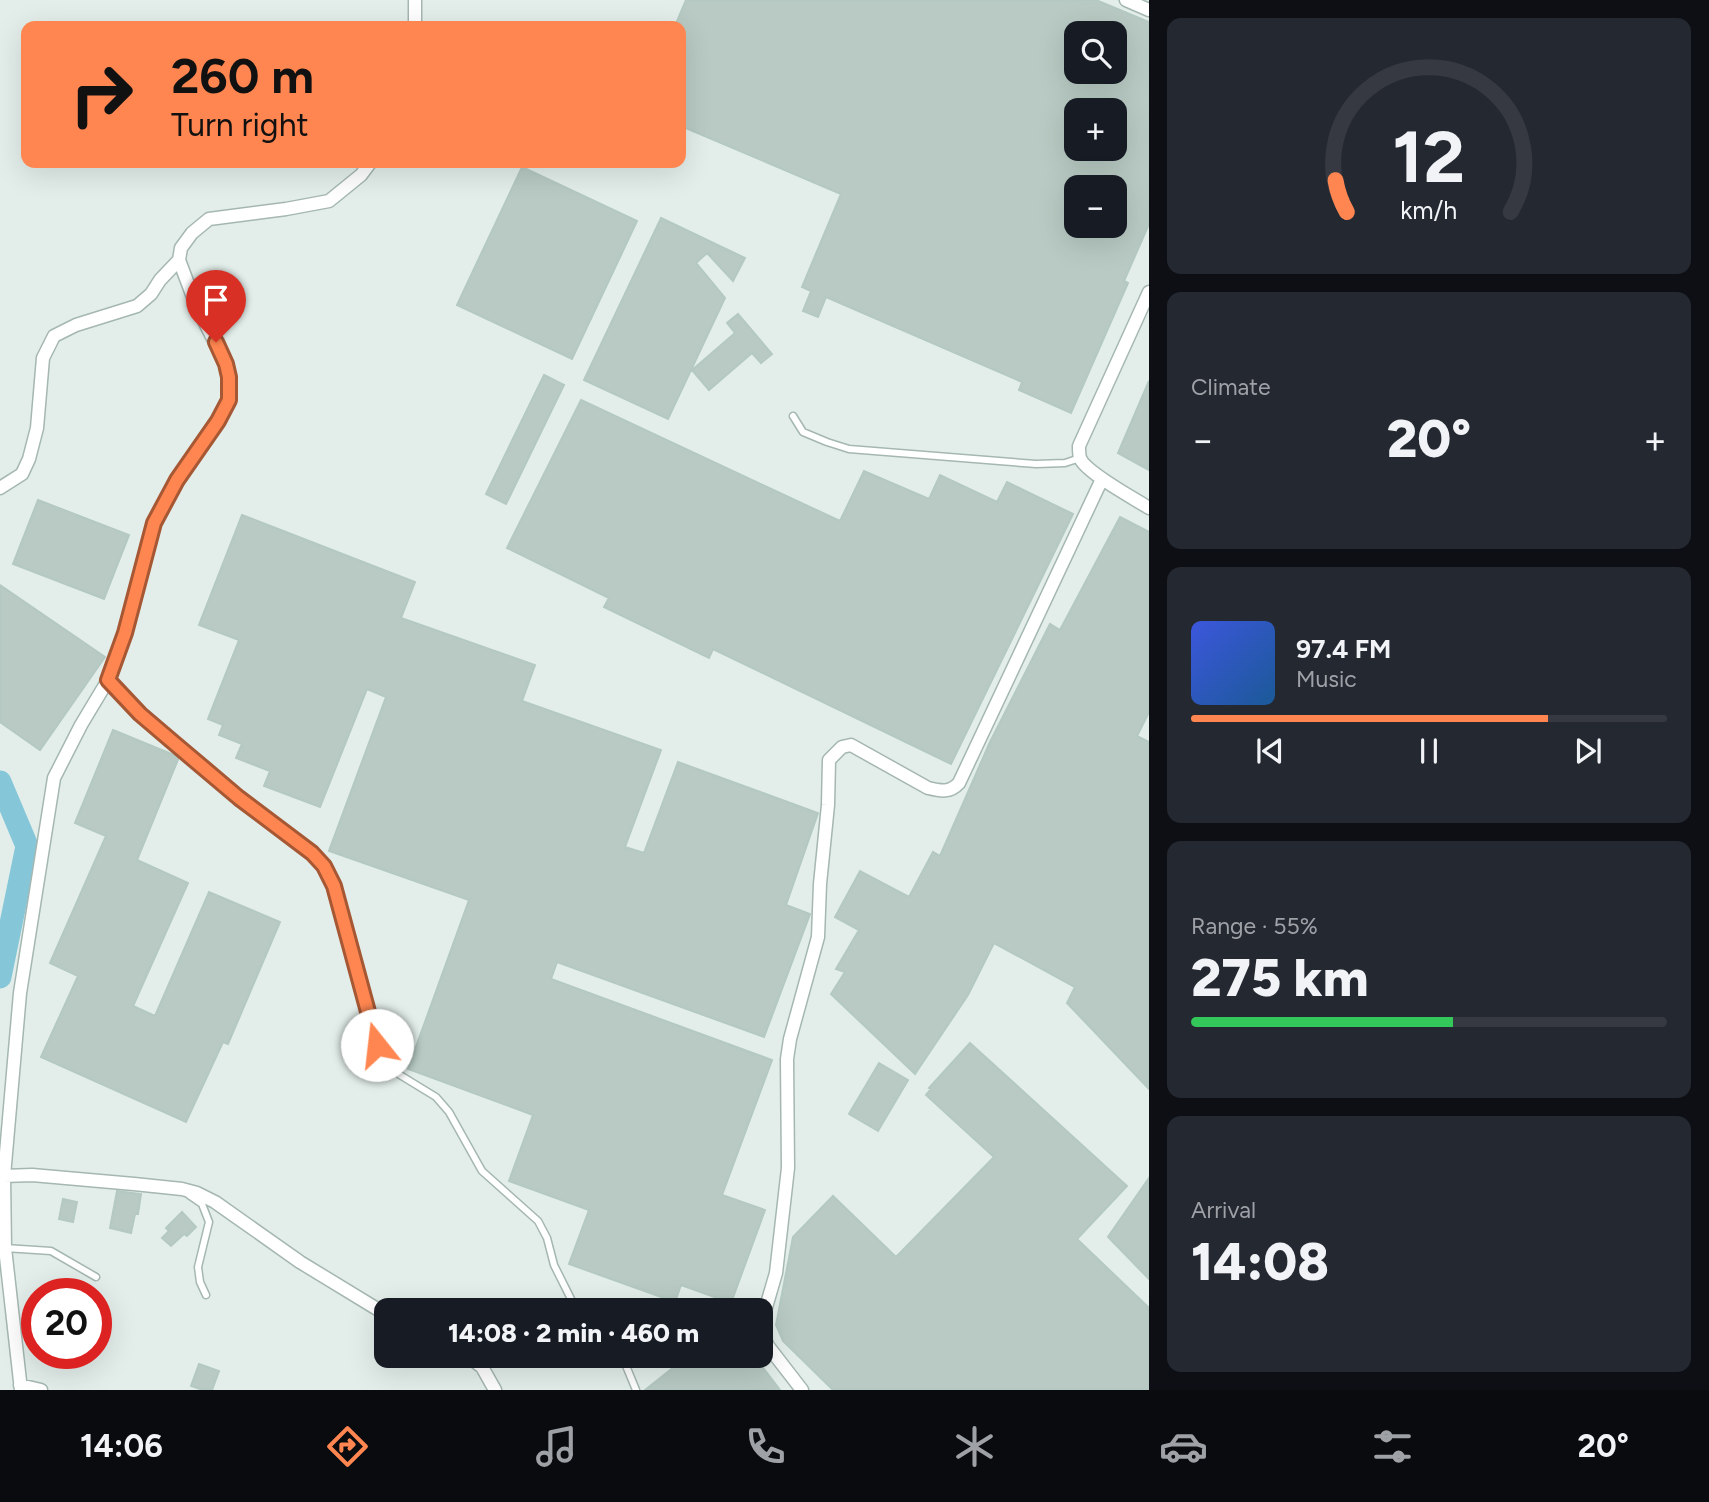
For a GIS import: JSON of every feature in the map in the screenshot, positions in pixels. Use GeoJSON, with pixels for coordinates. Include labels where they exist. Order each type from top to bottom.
{"type":"FeatureCollection","features":[{"type":"Feature","properties":{"kind":"street"},"geometry":{"type":"LineString","coordinates":[[415,0],[415,21]]}},
{"type":"Feature","properties":{"kind":"street"},"geometry":{"type":"LineString","coordinates":[[1126,0],[1149,10]]}},
{"type":"Feature","properties":{"kind":"street"},"geometry":{"type":"LineString","coordinates":[[41,1390],[21,1387],[5,1248],[4,1176],[20,993],[54,778],[108,680],[125,633],[154,523],[177,480],[218,421],[229,400],[226,364],[196,305],[179,260],[181,248],[209,219],[329,201],[366,168]]}},
{"type":"Feature","properties":{"kind":"street"},"geometry":{"type":"LineString","coordinates":[[0,488],[22,474],[29,459],[37,428],[43,358],[54,336],[76,324],[137,306],[151,294],[160,279],[179,260]]}},
{"type":"Feature","properties":{"kind":"street"},"geometry":{"type":"LineString","coordinates":[[1149,292],[1079,446],[1080,458],[1102,479],[1149,508]]}},
{"type":"Feature","properties":{"kind":"street"},"geometry":{"type":"LineString","coordinates":[[802,1390],[768,1346],[763,1335],[762,1321],[776,1273],[788,1168],[790,1039],[818,937],[829,760],[842,747],[851,745],[928,788],[942,791],[954,789],[960,783],[1102,479]]}},
{"type":"Feature","properties":{"kind":"street"},"geometry":{"type":"LineString","coordinates":[[4,1176],[32,1175],[182,1189],[197,1193],[215,1202],[300,1262],[374,1307]]}},
{"type":"Feature","properties":{"kind":"street"},"geometry":{"type":"LineString","coordinates":[[483,1368],[495,1390]]}},
{"type":"Feature","properties":{"kind":"lane"},"geometry":{"type":"LineString","coordinates":[[793,416],[803,432],[849,449],[1036,464],[1065,463],[1080,458]]}},
{"type":"Feature","properties":{"kind":"lane"},"geometry":{"type":"LineString","coordinates":[[108,680],[157,729],[239,798],[312,853],[324,866],[334,886],[377,1045],[385,1061],[400,1075],[436,1097],[449,1112],[482,1171],[538,1221],[547,1238],[554,1265],[570,1298]]}},
{"type":"Feature","properties":{"kind":"lane"},"geometry":{"type":"LineString","coordinates":[[182,1189],[202,1204],[209,1222],[198,1267],[200,1282],[206,1295]]}},
{"type":"Feature","properties":{"kind":"lane"},"geometry":{"type":"LineString","coordinates":[[5,1248],[51,1251],[96,1277]]}},
{"type":"Feature","properties":{"kind":"lane"},"geometry":{"type":"LineString","coordinates":[[627,1368],[636,1390]]}},
{"type":"Feature","properties":{"kind":"building"},"geometry":{"type":"Polygon","coordinates":[[[686,0],[1096,0],[1149,22],[1149,224],[1124,281],[1128,283],[1071,413],[1019,390],[1022,382],[826,297],[818,317],[803,311],[811,291],[802,287],[841,194],[686,128],[686,21],[677,21],[686,0]]]}},
{"type":"Feature","properties":{"kind":"building"},"geometry":{"type":"Polygon","coordinates":[[[522,168],[637,221],[572,359],[457,305],[522,168]]]}},
{"type":"Feature","properties":{"kind":"building"},"geometry":{"type":"Polygon","coordinates":[[[661,218],[745,258],[733,281],[707,253],[696,263],[725,298],[668,419],[584,380],[661,218]]]}},
{"type":"Feature","properties":{"kind":"building"},"geometry":{"type":"Polygon","coordinates":[[[738,314],[772,354],[761,363],[752,353],[709,390],[692,370],[735,333],[727,323],[738,314]]]}},
{"type":"Feature","properties":{"kind":"building"},"geometry":{"type":"Polygon","coordinates":[[[544,375],[564,385],[506,504],[486,494],[544,375]]]}},
{"type":"Feature","properties":{"kind":"building"},"geometry":{"type":"Polygon","coordinates":[[[1149,381],[1149,470],[1118,453],[1149,381]]]}},
{"type":"Feature","properties":{"kind":"building"},"geometry":{"type":"Polygon","coordinates":[[[581,400],[840,521],[864,471],[929,499],[940,475],[997,502],[1007,482],[1073,514],[951,764],[713,649],[709,658],[604,607],[609,598],[507,548],[581,400]]]}},
{"type":"Feature","properties":{"kind":"building"},"geometry":{"type":"Polygon","coordinates":[[[38,500],[129,535],[104,599],[13,564],[38,500]]]}},
{"type":"Feature","properties":{"kind":"building"},"geometry":{"type":"Polygon","coordinates":[[[242,515],[415,582],[401,618],[535,665],[522,701],[661,750],[625,847],[644,853],[678,762],[818,813],[786,905],[810,914],[764,1037],[557,962],[551,979],[772,1060],[722,1195],[765,1210],[733,1298],[717,1298],[681,1285],[676,1298],[664,1298],[569,1264],[589,1210],[509,1181],[533,1115],[408,1069],[469,900],[329,851],[386,697],[367,689],[320,807],[264,786],[270,771],[236,758],[242,744],[219,735],[223,725],[208,719],[239,640],[199,625],[242,515]]]}},
{"type":"Feature","properties":{"kind":"building"},"geometry":{"type":"Polygon","coordinates":[[[1120,517],[1149,532],[1149,712],[1137,736],[1149,742],[1149,1089],[1067,1003],[1075,987],[994,943],[968,995],[915,1074],[831,994],[845,972],[836,969],[859,930],[835,917],[860,871],[909,897],[933,852],[940,856],[990,742],[1050,624],[1060,630],[1120,517]]]}},
{"type":"Feature","properties":{"kind":"building"},"geometry":{"type":"Polygon","coordinates":[[[0,585],[105,657],[40,750],[0,722],[0,585]]]}},
{"type":"Feature","properties":{"kind":"building"},"geometry":{"type":"Polygon","coordinates":[[[113,730],[179,757],[137,860],[188,883],[133,1006],[155,1016],[209,892],[280,922],[228,1044],[223,1042],[186,1122],[41,1057],[78,976],[50,963],[106,836],[75,823],[113,730]]]}},
{"type":"Feature","properties":{"kind":"building"},"geometry":{"type":"Polygon","coordinates":[[[970,1043],[1127,1186],[1077,1239],[1149,1308],[1149,1390],[833,1390],[783,1341],[776,1325],[793,1237],[833,1196],[896,1257],[994,1157],[926,1095],[931,1089],[929,1088],[970,1043]]]}},
{"type":"Feature","properties":{"kind":"building"},"geometry":{"type":"Polygon","coordinates":[[[879,1063],[908,1080],[878,1131],[849,1114],[879,1063]]]}},
{"type":"Feature","properties":{"kind":"building"},"geometry":{"type":"Polygon","coordinates":[[[1149,1178],[1149,1279],[1108,1237],[1149,1178]]]}},
{"type":"Feature","properties":{"kind":"building"},"geometry":{"type":"Polygon","coordinates":[[[117,1191],[141,1194],[131,1233],[110,1228],[117,1191]]]}},
{"type":"Feature","properties":{"kind":"building"},"geometry":{"type":"Polygon","coordinates":[[[63,1199],[77,1202],[73,1222],[59,1219],[63,1199]]]}},
{"type":"Feature","properties":{"kind":"building"},"geometry":{"type":"Polygon","coordinates":[[[182,1212],[196,1227],[171,1246],[162,1238],[169,1231],[166,1228],[182,1212]]]}},
{"type":"Feature","properties":{"kind":"building"},"geometry":{"type":"Polygon","coordinates":[[[199,1364],[219,1371],[212,1390],[191,1386],[199,1364]]]}},
{"type":"Feature","properties":{"kind":"building"},"geometry":{"type":"Polygon","coordinates":[[[673,1368],[763,1368],[780,1390],[645,1390],[673,1368]]]}},
{"type":"Feature","properties":{"kind":"waterway"},"geometry":{"type":"LineString","coordinates":[[0,782],[27,846],[0,977]]}},
{"type":"Feature","properties":{"kind":"route"},"geometry":{"type":"LineString","coordinates":[[216,342],[229,377],[229,400],[218,421],[177,480],[154,523],[125,633],[108,680],[157,729],[239,798],[312,853],[324,866],[334,886],[377,1045]]}}]}
